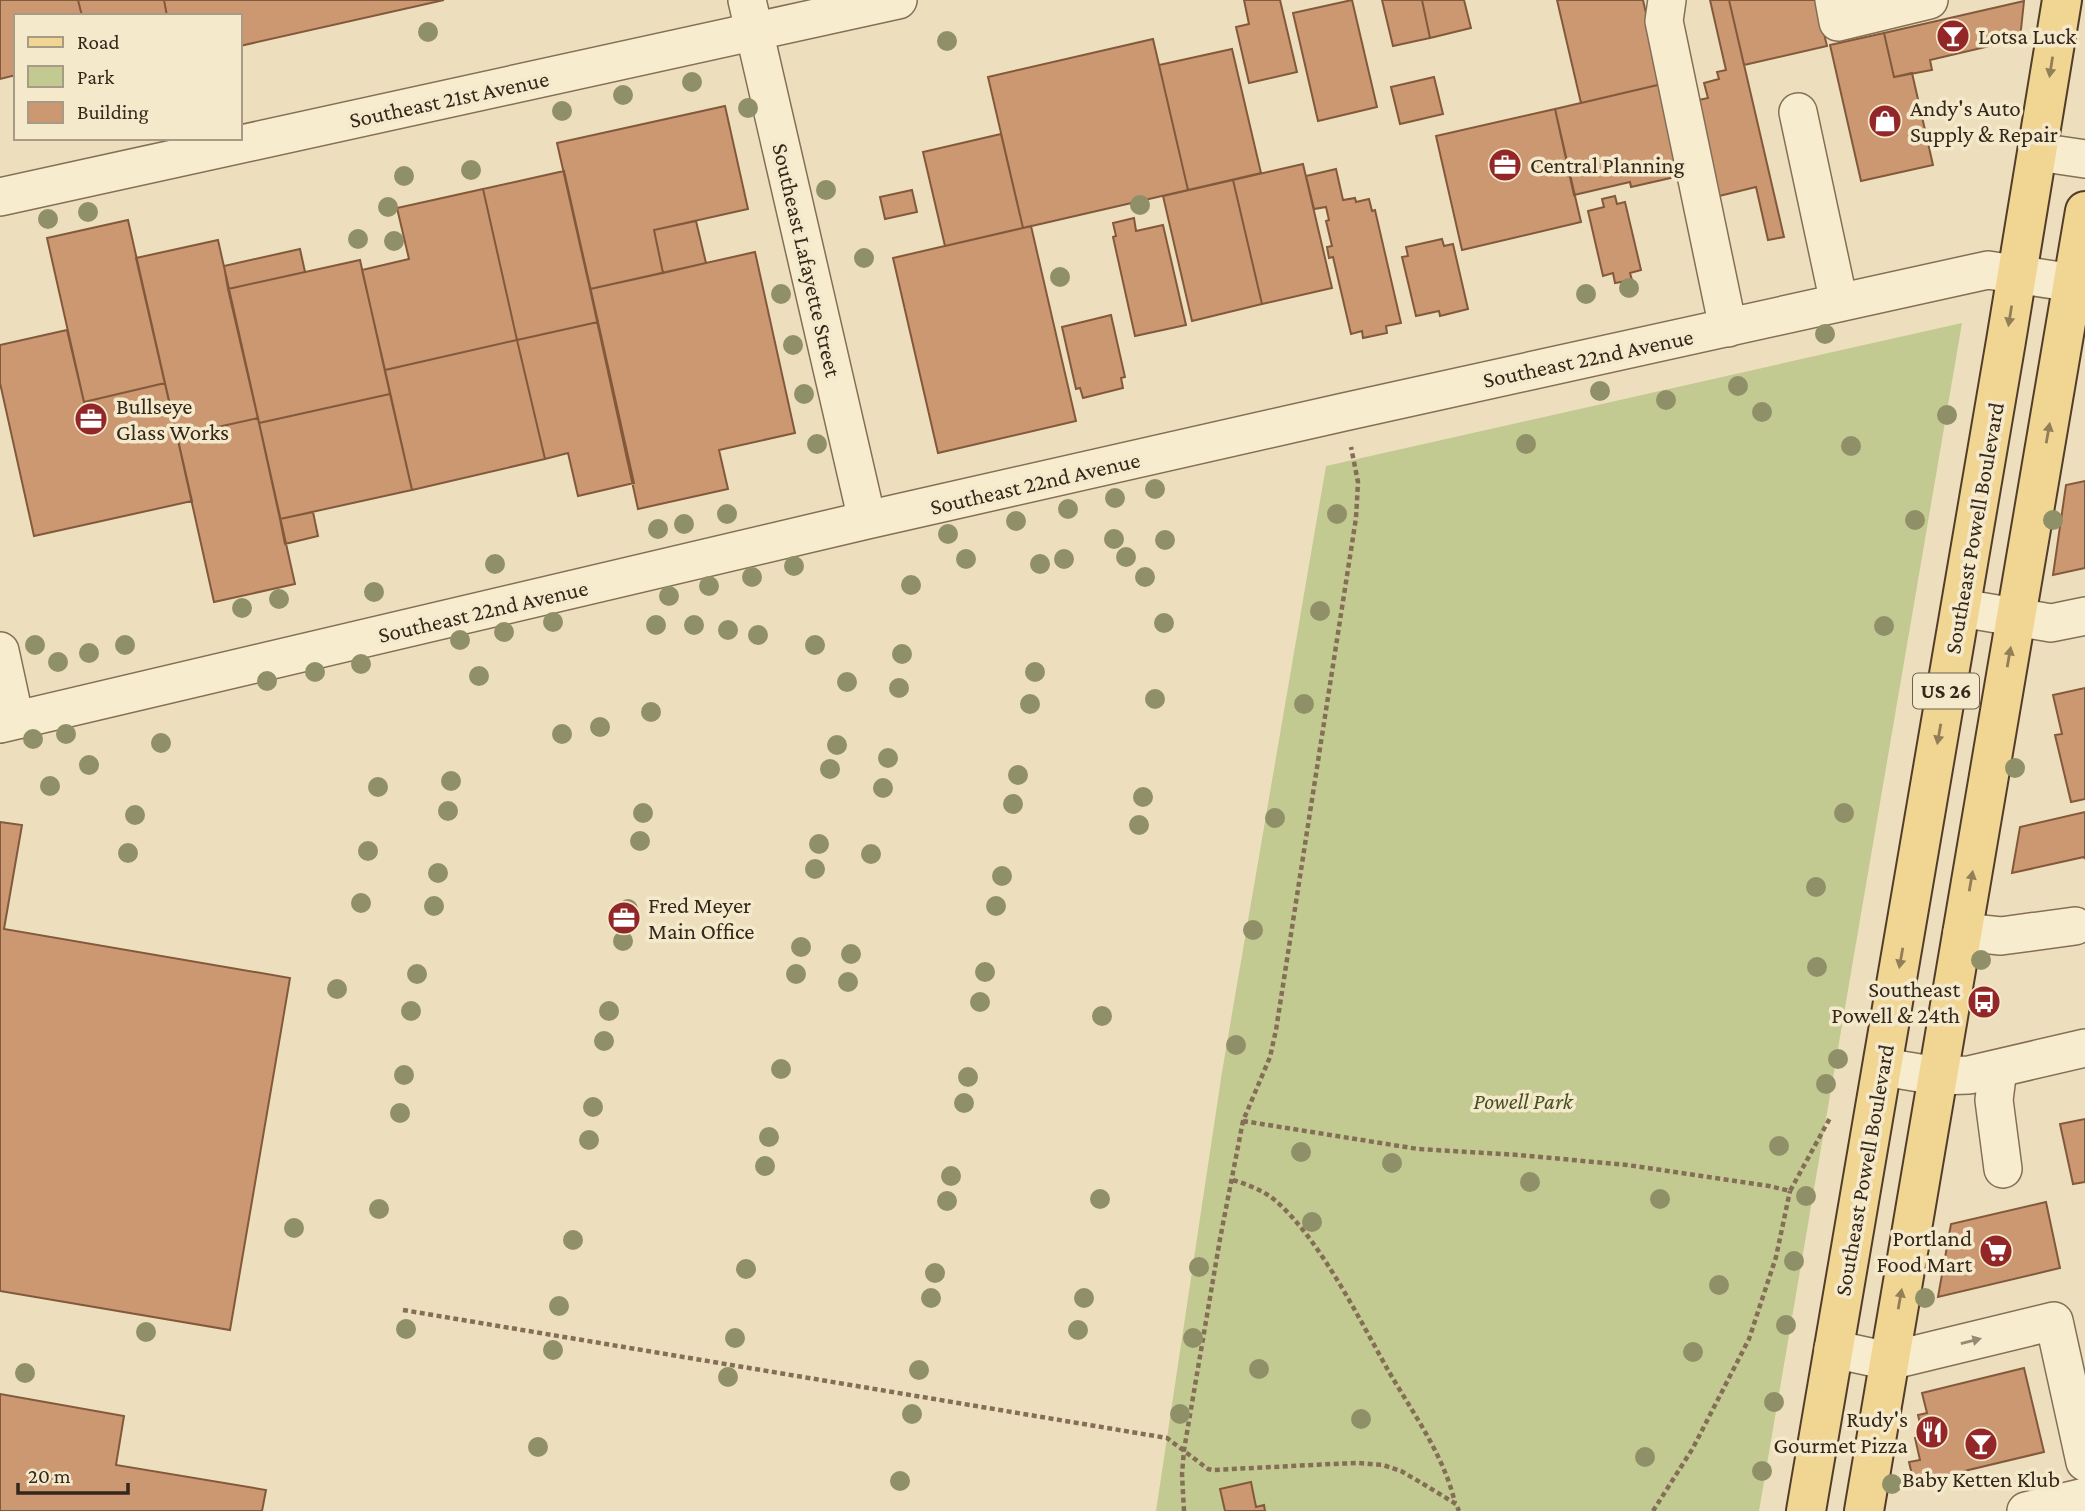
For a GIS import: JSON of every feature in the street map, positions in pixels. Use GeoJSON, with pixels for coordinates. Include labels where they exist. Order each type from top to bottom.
{"type":"FeatureCollection","features":[{"type":"Feature","properties":{"kind":"main road","name":"Southeast Powell Boulevard"},"geometry":{"type":"LineString","coordinates":[[1806,1511],[2062,0]]}},
{"type":"Feature","properties":{"kind":"main road","name":"US 26"},"geometry":{"type":"LineString","coordinates":[[1864,1511],[2085,211]]}},
{"type":"Feature","properties":{"kind":"street","name":"Southeast 21st Avenue"},"geometry":{"type":"LineString","coordinates":[[242,139],[751,16],[898,0]]}},
{"type":"Feature","properties":{"kind":"street"},"geometry":{"type":"LineString","coordinates":[[1667,0],[1664,21],[1728,328]]}},
{"type":"Feature","properties":{"kind":"street"},"geometry":{"type":"LineString","coordinates":[[1833,0],[1838,22],[1929,0]]}},
{"type":"Feature","properties":{"kind":"street","name":"Southeast Lafayette Street"},"geometry":{"type":"LineString","coordinates":[[751,16],[867,520]]}},
{"type":"Feature","properties":{"kind":"street"},"geometry":{"type":"LineString","coordinates":[[1798,112],[1839,303]]}},
{"type":"Feature","properties":{"kind":"street","name":"Southeast 21st Avenue"},"geometry":{"type":"LineString","coordinates":[[0,197],[237,140]]}},
{"type":"Feature","properties":{"kind":"street"},"geometry":{"type":"LineString","coordinates":[[2038,152],[2085,159]]}},
{"type":"Feature","properties":{"kind":"street","name":"Southeast 22nd Avenue"},"geometry":{"type":"LineString","coordinates":[[8,722],[867,520],[1988,270],[2074,283]]}},
{"type":"Feature","properties":{"kind":"street"},"geometry":{"type":"LineString","coordinates":[[1961,608],[2051,623],[2085,616]]}},
{"type":"Feature","properties":{"kind":"street"},"geometry":{"type":"LineString","coordinates":[[0,651],[8,722]]}},
{"type":"Feature","properties":{"kind":"street"},"geometry":{"type":"LineString","coordinates":[[1962,932],[2001,936],[2075,926]]}},
{"type":"Feature","properties":{"kind":"street"},"geometry":{"type":"LineString","coordinates":[[1882,1067],[1938,1076],[1969,1075],[2085,1048]]}},
{"type":"Feature","properties":{"kind":"street"},"geometry":{"type":"LineString","coordinates":[[1998,1069],[1994,1100],[2003,1169]]}},
{"type":"Feature","properties":{"kind":"street"},"geometry":{"type":"LineString","coordinates":[[1833,1349],[1889,1361],[2054,1321],[2085,1462]]}},
{"type":"Feature","properties":{"kind":"street"},"geometry":{"type":"LineString","coordinates":[[2026,1511],[2085,1497]]}},
{"type":"Feature","properties":{"kind":"path"},"geometry":{"type":"LineString","coordinates":[[1184,1511],[1184,1450],[1220,1238],[1243,1121],[1270,1056],[1276,1030],[1356,518],[1358,482],[1344,412]]}},
{"type":"Feature","properties":{"kind":"path"},"geometry":{"type":"LineString","coordinates":[[1653,1511],[1693,1448],[1749,1339],[1776,1257],[1790,1191],[1830,1118]]}},
{"type":"Feature","properties":{"kind":"path"},"geometry":{"type":"LineString","coordinates":[[1243,1121],[1418,1149],[1627,1165],[1790,1191]]}},
{"type":"Feature","properties":{"kind":"path"},"geometry":{"type":"LineString","coordinates":[[1233,1180],[1260,1190],[1275,1200],[1322,1256],[1442,1464],[1455,1504],[1460,1511]]}},
{"type":"Feature","properties":{"kind":"path"},"geometry":{"type":"LineString","coordinates":[[403,1310],[1167,1438],[1213,1470],[1358,1463],[1382,1465],[1401,1471],[1455,1504]]}},
{"type":"Feature","properties":{"kind":"green space","name":"Powell Park"},"geometry":{"type":"Polygon","coordinates":[[[1962,323],[1759,1511],[1156,1511],[1222,1072],[1326,466],[1962,323]]]}},
{"type":"Feature","properties":{"kind":"building"},"geometry":{"type":"Polygon","coordinates":[[[0,0],[78,0],[82,14],[14,14],[14,76],[0,79],[0,0]]]}},
{"type":"Feature","properties":{"kind":"building"},"geometry":{"type":"Polygon","coordinates":[[[78,0],[164,0],[167,14],[82,14],[78,0]]]}},
{"type":"Feature","properties":{"kind":"building"},"geometry":{"type":"Polygon","coordinates":[[[164,0],[444,0],[242,46],[242,14],[167,14],[164,0]]]}},
{"type":"Feature","properties":{"kind":"building"},"geometry":{"type":"Polygon","coordinates":[[[1244,0],[1280,0],[1297,72],[1249,83],[1236,27],[1249,24],[1244,0]]]}},
{"type":"Feature","properties":{"kind":"building"},"geometry":{"type":"Polygon","coordinates":[[[1352,0],[1377,107],[1318,121],[1293,13],[1352,0]]]}},
{"type":"Feature","properties":{"kind":"building"},"geometry":{"type":"Polygon","coordinates":[[[1382,0],[1422,0],[1430,38],[1393,46],[1382,0]]]}},
{"type":"Feature","properties":{"kind":"building"},"geometry":{"type":"Polygon","coordinates":[[[1422,0],[1464,0],[1471,28],[1430,38],[1422,0]]]}},
{"type":"Feature","properties":{"kind":"building"},"geometry":{"type":"Polygon","coordinates":[[[1557,0],[1643,0],[1662,84],[1581,103],[1557,0]]]}},
{"type":"Feature","properties":{"kind":"building"},"geometry":{"type":"Polygon","coordinates":[[[1710,0],[1729,0],[1784,237],[1768,240],[1756,187],[1711,198],[1694,101],[1708,98],[1704,83],[1719,79],[1717,72],[1726,70],[1710,0]]]}},
{"type":"Feature","properties":{"kind":"building"},"geometry":{"type":"Polygon","coordinates":[[[1729,0],[1816,0],[1827,46],[1744,65],[1729,0]]]}},
{"type":"Feature","properties":{"kind":"building","name":"Lotsa Luck"},"geometry":{"type":"Polygon","coordinates":[[[2024,1],[2020,39],[1930,60],[1932,70],[1894,77],[1884,33],[2024,1]]]}},
{"type":"Feature","properties":{"kind":"building","name":"Andy's Auto Supply & Repair"},"geometry":{"type":"Polygon","coordinates":[[[1884,33],[1894,77],[1912,73],[1933,165],[1861,181],[1830,45],[1884,33]]]}},
{"type":"Feature","properties":{"kind":"building"},"geometry":{"type":"Polygon","coordinates":[[[1153,39],[1188,190],[1023,228],[988,77],[1153,39]]]}},
{"type":"Feature","properties":{"kind":"building"},"geometry":{"type":"Polygon","coordinates":[[[1232,49],[1261,173],[1188,190],[1159,65],[1232,49]]]}},
{"type":"Feature","properties":{"kind":"building"},"geometry":{"type":"Polygon","coordinates":[[[1434,77],[1443,114],[1400,124],[1391,87],[1434,77]]]}},
{"type":"Feature","properties":{"kind":"building"},"geometry":{"type":"Polygon","coordinates":[[[1662,84],[1684,175],[1631,187],[1630,182],[1574,195],[1555,109],[1662,84]]]}},
{"type":"Feature","properties":{"kind":"building"},"geometry":{"type":"Polygon","coordinates":[[[725,106],[748,209],[654,230],[663,273],[590,289],[557,143],[725,106]]]}},
{"type":"Feature","properties":{"kind":"building","name":"Central Planning"},"geometry":{"type":"Polygon","coordinates":[[[1555,109],[1581,222],[1462,250],[1436,136],[1555,109]]]}},
{"type":"Feature","properties":{"kind":"building"},"geometry":{"type":"Polygon","coordinates":[[[1001,134],[1023,228],[945,246],[923,152],[1001,134]]]}},
{"type":"Feature","properties":{"kind":"building"},"geometry":{"type":"Polygon","coordinates":[[[1303,164],[1332,288],[1262,304],[1233,180],[1303,164]]]}},
{"type":"Feature","properties":{"kind":"building"},"geometry":{"type":"Polygon","coordinates":[[[1336,169],[1343,200],[1355,198],[1356,202],[1369,199],[1372,211],[1375,210],[1401,323],[1386,326],[1387,333],[1363,338],[1362,331],[1351,334],[1333,257],[1329,258],[1327,247],[1332,246],[1326,221],[1329,220],[1326,207],[1314,209],[1306,176],[1336,169]]]}},
{"type":"Feature","properties":{"kind":"building"},"geometry":{"type":"Polygon","coordinates":[[[564,171],[598,322],[517,340],[483,189],[564,171]]]}},
{"type":"Feature","properties":{"kind":"building"},"geometry":{"type":"Polygon","coordinates":[[[1233,180],[1262,304],[1192,321],[1163,196],[1233,180]]]}},
{"type":"Feature","properties":{"kind":"building"},"geometry":{"type":"Polygon","coordinates":[[[483,189],[517,340],[385,370],[362,270],[409,259],[397,208],[483,189]]]}},
{"type":"Feature","properties":{"kind":"building"},"geometry":{"type":"Polygon","coordinates":[[[912,190],[917,212],[885,219],[880,197],[912,190]]]}},
{"type":"Feature","properties":{"kind":"building"},"geometry":{"type":"Polygon","coordinates":[[[1615,196],[1617,204],[1625,202],[1641,270],[1630,273],[1632,280],[1615,283],[1613,273],[1603,276],[1588,211],[1604,207],[1602,199],[1615,196]]]}},
{"type":"Feature","properties":{"kind":"building"},"geometry":{"type":"Polygon","coordinates":[[[1134,218],[1136,231],[1163,225],[1186,325],[1135,336],[1113,237],[1116,236],[1113,223],[1134,218]]]}},
{"type":"Feature","properties":{"kind":"building"},"geometry":{"type":"Polygon","coordinates":[[[128,220],[165,383],[84,402],[47,238],[128,220]]]}},
{"type":"Feature","properties":{"kind":"building"},"geometry":{"type":"Polygon","coordinates":[[[696,221],[706,263],[663,273],[654,230],[696,221]]]}},
{"type":"Feature","properties":{"kind":"building"},"geometry":{"type":"Polygon","coordinates":[[[1031,226],[1076,421],[938,453],[893,258],[1031,226]]]}},
{"type":"Feature","properties":{"kind":"building"},"geometry":{"type":"Polygon","coordinates":[[[1442,239],[1444,246],[1453,244],[1468,309],[1440,316],[1439,311],[1416,316],[1402,257],[1408,256],[1406,247],[1442,239]]]}},
{"type":"Feature","properties":{"kind":"building"},"geometry":{"type":"Polygon","coordinates":[[[218,240],[258,418],[177,436],[136,258],[218,240]]]}},
{"type":"Feature","properties":{"kind":"building"},"geometry":{"type":"Polygon","coordinates":[[[300,249],[305,272],[228,289],[224,266],[300,249]]]}},
{"type":"Feature","properties":{"kind":"building"},"geometry":{"type":"Polygon","coordinates":[[[755,252],[795,433],[719,450],[728,489],[638,509],[590,289],[755,252]]]}},
{"type":"Feature","properties":{"kind":"building"},"geometry":{"type":"Polygon","coordinates":[[[360,260],[390,394],[259,423],[228,289],[360,260]]]}},
{"type":"Feature","properties":{"kind":"building"},"geometry":{"type":"Polygon","coordinates":[[[1111,315],[1125,377],[1121,378],[1123,388],[1083,398],[1080,388],[1076,389],[1062,327],[1111,315]]]}},
{"type":"Feature","properties":{"kind":"building"},"geometry":{"type":"Polygon","coordinates":[[[598,322],[634,483],[578,496],[568,453],[545,459],[517,340],[598,322]]]}},
{"type":"Feature","properties":{"kind":"building","name":"Bullseye Glass Works"},"geometry":{"type":"Polygon","coordinates":[[[67,330],[84,402],[165,383],[192,501],[34,536],[0,383],[0,345],[67,330]]]}},
{"type":"Feature","properties":{"kind":"building"},"geometry":{"type":"Polygon","coordinates":[[[517,340],[545,459],[412,490],[385,370],[517,340]]]}},
{"type":"Feature","properties":{"kind":"building"},"geometry":{"type":"Polygon","coordinates":[[[390,394],[412,490],[280,519],[259,423],[390,394]]]}},
{"type":"Feature","properties":{"kind":"building"},"geometry":{"type":"Polygon","coordinates":[[[258,418],[295,584],[214,602],[177,436],[258,418]]]}},
{"type":"Feature","properties":{"kind":"building"},"geometry":{"type":"Polygon","coordinates":[[[2085,481],[2085,568],[2053,575],[2066,485],[2085,481]]]}},
{"type":"Feature","properties":{"kind":"building"},"geometry":{"type":"Polygon","coordinates":[[[313,512],[318,536],[285,544],[280,519],[313,512]]]}},
{"type":"Feature","properties":{"kind":"building"},"geometry":{"type":"Polygon","coordinates":[[[2085,688],[2085,799],[2071,802],[2055,735],[2062,734],[2053,695],[2085,688]]]}},
{"type":"Feature","properties":{"kind":"building"},"geometry":{"type":"Polygon","coordinates":[[[2085,812],[2085,859],[2084,857],[2012,873],[2020,827],[2085,812]]]}},
{"type":"Feature","properties":{"kind":"building"},"geometry":{"type":"Polygon","coordinates":[[[0,822],[22,825],[4,929],[290,978],[230,1330],[0,1291],[0,822]]]}},
{"type":"Feature","properties":{"kind":"building"},"geometry":{"type":"Polygon","coordinates":[[[2085,1119],[2085,1182],[2073,1184],[2060,1124],[2085,1119]]]}},
{"type":"Feature","properties":{"kind":"building"},"geometry":{"type":"Polygon","coordinates":[[[2046,1202],[2060,1268],[1938,1297],[1951,1224],[2046,1202]]]}},
{"type":"Feature","properties":{"kind":"building"},"geometry":{"type":"Polygon","coordinates":[[[2024,1368],[2044,1452],[1914,1483],[1909,1462],[1920,1460],[1915,1438],[1923,1436],[1918,1415],[1927,1413],[1922,1393],[2024,1368]]]}},
{"type":"Feature","properties":{"kind":"building"},"geometry":{"type":"Polygon","coordinates":[[[0,1394],[124,1416],[116,1465],[266,1490],[262,1511],[0,1511],[0,1394]]]}},
{"type":"Feature","properties":{"kind":"building"},"geometry":{"type":"Polygon","coordinates":[[[1251,1482],[1256,1507],[1264,1505],[1265,1511],[1225,1511],[1220,1489],[1251,1482]]]}},
{"type":"Feature","properties":{"kind":"place","name":"Lotsa Luck"},"geometry":{"type":"Point","coordinates":[1953,36]}},
{"type":"Feature","properties":{"kind":"place","name":"Andy's Auto Supply & Repair"},"geometry":{"type":"Point","coordinates":[1885,121]}},
{"type":"Feature","properties":{"kind":"place","name":"Central Planning"},"geometry":{"type":"Point","coordinates":[1505,165]}},
{"type":"Feature","properties":{"kind":"place","name":"Bullseye Glass Works"},"geometry":{"type":"Point","coordinates":[91,419]}},
{"type":"Feature","properties":{"kind":"place","name":"Fred Meyer Main Office"},"geometry":{"type":"Point","coordinates":[624,918]}},
{"type":"Feature","properties":{"kind":"place","name":"Southeast Powell & 24th"},"geometry":{"type":"Point","coordinates":[1984,1002]}},
{"type":"Feature","properties":{"kind":"place","name":"Portland Food Mart"},"geometry":{"type":"Point","coordinates":[1996,1251]}},
{"type":"Feature","properties":{"kind":"place","name":"Rudy's Gourmet Pizza"},"geometry":{"type":"Point","coordinates":[1932,1432]}},
{"type":"Feature","properties":{"kind":"place","name":"Baby Ketten Klub"},"geometry":{"type":"Point","coordinates":[1981,1444]}}]}
